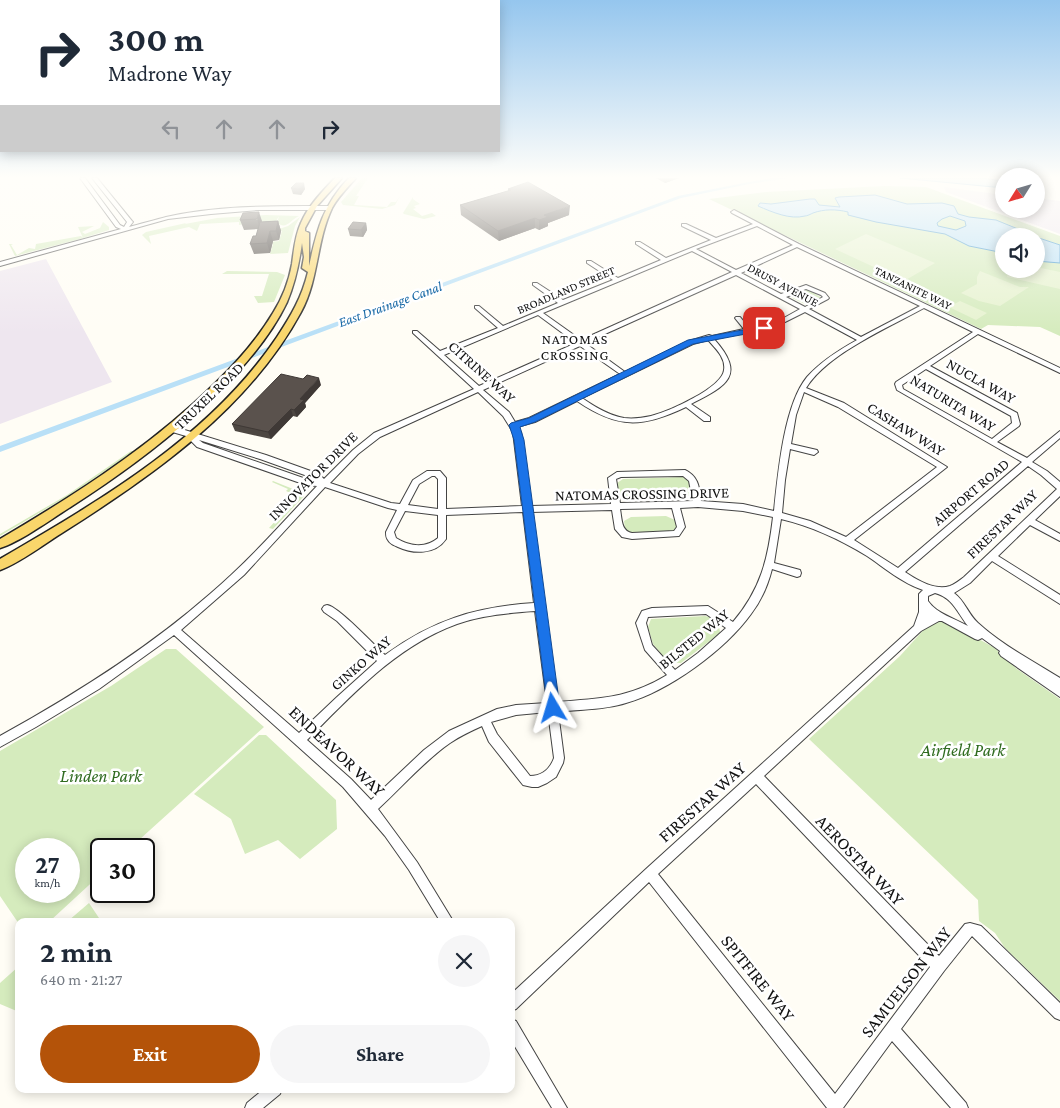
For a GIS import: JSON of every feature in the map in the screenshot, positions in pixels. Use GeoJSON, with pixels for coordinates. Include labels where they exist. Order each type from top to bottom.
{"type":"FeatureCollection","features":[{"type":"Feature","properties":{"kind":"main road","name":"TRUXEL ROAD"},"geometry":{"type":"LineString","coordinates":[[0,544],[99,484],[172,429],[232,373],[260,338],[288,290],[298,243],[303,230]]}},
{"type":"Feature","properties":{"kind":"main road"},"geometry":{"type":"LineString","coordinates":[[306,230],[304,242],[308,256],[305,264],[306,268],[313,272]]}},
{"type":"Feature","properties":{"kind":"main road","name":"TRUXEL ROAD"},"geometry":{"type":"LineString","coordinates":[[0,565],[120,490],[190,436],[225,405],[265,361],[292,321],[305,296],[313,272],[317,246],[322,230]]}},
{"type":"Feature","properties":{"kind":"main road"},"geometry":{"type":"LineString","coordinates":[[270,323],[277,318],[285,307],[298,281],[304,275],[313,272]]}},
{"type":"Feature","properties":{"kind":"street"},"geometry":{"type":"LineString","coordinates":[[0,264],[135,230]]}},
{"type":"Feature","properties":{"kind":"street"},"geometry":{"type":"LineString","coordinates":[[694,230],[715,240]]}},
{"type":"Feature","properties":{"kind":"street","name":"BROADLAND STREET"},"geometry":{"type":"LineString","coordinates":[[440,354],[665,260],[743,230]]}},
{"type":"Feature","properties":{"kind":"street","name":"TANZANITE WAY"},"geometry":{"type":"LineString","coordinates":[[766,230],[1060,371]]}},
{"type":"Feature","properties":{"kind":"street"},"geometry":{"type":"LineString","coordinates":[[0,269],[127,231]]}},
{"type":"Feature","properties":{"kind":"street"},"geometry":{"type":"LineString","coordinates":[[638,243],[665,260]]}},
{"type":"Feature","properties":{"kind":"street","name":"INNOVATOR DRIVE"},"geometry":{"type":"LineString","coordinates":[[0,742],[83,694],[139,657],[175,630],[255,558],[351,454],[377,435],[797,245]]}},
{"type":"Feature","properties":{"kind":"street","name":"DRUSY AVENUE"},"geometry":{"type":"LineString","coordinates":[[692,249],[862,340]]}},
{"type":"Feature","properties":{"kind":"street"},"geometry":{"type":"LineString","coordinates":[[589,262],[617,280]]}},
{"type":"Feature","properties":{"kind":"street"},"geometry":{"type":"LineString","coordinates":[[535,284],[563,303]]}},
{"type":"Feature","properties":{"kind":"street"},"geometry":{"type":"LineString","coordinates":[[514,425],[532,420],[691,342],[775,325],[825,300],[825,296],[806,287],[782,296]]}},
{"type":"Feature","properties":{"kind":"street","name":"BILSTED WAY"},"geometry":{"type":"LineString","coordinates":[[372,808],[447,739],[463,729],[484,720],[513,712],[617,701],[650,690],[674,676],[734,628],[759,594],[770,565],[787,446],[794,411],[802,389],[813,374],[824,364],[862,340],[924,306]]}},
{"type":"Feature","properties":{"kind":"street"},"geometry":{"type":"LineString","coordinates":[[477,307],[502,328]]}},
{"type":"Feature","properties":{"kind":"street"},"geometry":{"type":"LineString","coordinates":[[539,313],[624,374]]}},
{"type":"Feature","properties":{"kind":"street"},"geometry":{"type":"LineString","coordinates":[[738,318],[748,331]]}},
{"type":"Feature","properties":{"kind":"street","name":"CITRINE WAY"},"geometry":{"type":"LineString","coordinates":[[415,332],[506,414],[514,425],[519,440],[553,708],[559,758],[558,765],[549,775],[537,782],[523,778],[493,738],[484,720]]}},
{"type":"Feature","properties":{"kind":"street","name":"NATURITA WAY"},"geometry":{"type":"LineString","coordinates":[[977,332],[898,384],[900,390],[1027,462],[1060,487]]}},
{"type":"Feature","properties":{"kind":"street"},"geometry":{"type":"LineString","coordinates":[[577,398],[603,414],[634,420],[662,416],[720,385],[727,374],[726,358],[709,337]]}},
{"type":"Feature","properties":{"kind":"street","name":"NUCLA WAY"},"geometry":{"type":"LineString","coordinates":[[926,366],[1014,415],[1016,424],[992,442]]}},
{"type":"Feature","properties":{"kind":"street","name":"CASHAW WAY"},"geometry":{"type":"LineString","coordinates":[[802,389],[840,405],[943,467],[848,541]]}},
{"type":"Feature","properties":{"kind":"street"},"geometry":{"type":"LineString","coordinates":[[686,404],[707,419]]}},
{"type":"Feature","properties":{"kind":"street","name":"NATOMAS CROSSING DRIVE"},"geometry":{"type":"LineString","coordinates":[[172,429],[190,436],[200,445],[309,483],[324,484],[375,502],[403,508],[442,512],[698,504],[736,506],[778,514],[817,527],[848,541],[917,584],[937,590]]}},
{"type":"Feature","properties":{"kind":"street","name":"AIRPORT ROAD"},"geometry":{"type":"LineString","coordinates":[[895,570],[1060,434]]}},
{"type":"Feature","properties":{"kind":"street"},"geometry":{"type":"LineString","coordinates":[[787,446],[814,452]]}},
{"type":"Feature","properties":{"kind":"street"},"geometry":{"type":"LineString","coordinates":[[434,473],[442,478],[442,512],[443,536],[439,542],[425,548],[410,548],[398,544],[390,536],[416,482],[427,474],[434,473]]}},
{"type":"Feature","properties":{"kind":"street"},"geometry":{"type":"LineString","coordinates":[[675,505],[681,527],[676,534],[624,535],[619,529],[612,478],[616,475],[629,474],[685,473],[693,480],[698,504]]}},
{"type":"Feature","properties":{"kind":"street","name":"FIRESTAR WAY"},"geometry":{"type":"LineString","coordinates":[[937,590],[953,589],[967,580],[1060,491]]}},
{"type":"Feature","properties":{"kind":"street"},"geometry":{"type":"LineString","coordinates":[[1029,520],[1060,538]]}},
{"type":"Feature","properties":{"kind":"street"},"geometry":{"type":"LineString","coordinates":[[992,557],[1060,600]]}},
{"type":"Feature","properties":{"kind":"street"},"geometry":{"type":"LineString","coordinates":[[770,565],[797,573]]}},
{"type":"Feature","properties":{"kind":"street","name":"NATOMAS CROSSING DRIVE"},"geometry":{"type":"LineString","coordinates":[[895,570],[916,588],[923,601]]}},
{"type":"Feature","properties":{"kind":"street","name":"FIRESTAR WAY"},"geometry":{"type":"LineString","coordinates":[[960,606],[960,596],[967,580]]}},
{"type":"Feature","properties":{"kind":"street"},"geometry":{"type":"LineString","coordinates":[[918,628],[924,612],[924,594],[937,590],[950,594],[968,620],[980,632],[1060,684]]}},
{"type":"Feature","properties":{"kind":"street"},"geometry":{"type":"LineString","coordinates":[[923,601],[929,611],[982,638],[1060,692]]}},
{"type":"Feature","properties":{"kind":"street"},"geometry":{"type":"LineString","coordinates":[[943,618],[957,617],[960,606]]}},
{"type":"Feature","properties":{"kind":"street","name":"GINKO WAY"},"geometry":{"type":"LineString","coordinates":[[300,740],[383,660],[424,634],[462,618],[502,610],[540,607]]}},
{"type":"Feature","properties":{"kind":"street"},"geometry":{"type":"LineString","coordinates":[[327,609],[340,618],[383,660]]}},
{"type":"Feature","properties":{"kind":"street"},"geometry":{"type":"LineString","coordinates":[[674,676],[648,647],[640,623],[645,614],[652,612],[708,610],[734,628]]}},
{"type":"Feature","properties":{"kind":"street","name":"FIRESTAR WAY"},"geometry":{"type":"LineString","coordinates":[[515,1000],[650,873],[918,628],[930,620],[943,618]]}},
{"type":"Feature","properties":{"kind":"street","name":"ENDEAVOR WAY"},"geometry":{"type":"LineString","coordinates":[[175,630],[347,782],[372,808],[394,835],[445,918]]}},
{"type":"Feature","properties":{"kind":"street","name":"AEROSTAR WAY"},"geometry":{"type":"LineString","coordinates":[[757,777],[939,966]]}},
{"type":"Feature","properties":{"kind":"street","name":"SPITFIRE WAY"},"geometry":{"type":"LineString","coordinates":[[650,873],[835,1107]]}},
{"type":"Feature","properties":{"kind":"street","name":"SAMUELSON WAY"},"geometry":{"type":"LineString","coordinates":[[835,1107],[939,966],[970,929],[976,931],[1060,1013]]}},
{"type":"Feature","properties":{"kind":"street"},"geometry":{"type":"LineString","coordinates":[[892,1030],[961,1108]]}},
{"type":"Feature","properties":{"kind":"street"},"geometry":{"type":"LineString","coordinates":[[515,1033],[560,1108]]}},
{"type":"Feature","properties":{"kind":"street"},"geometry":{"type":"LineString","coordinates":[[252,1108],[270,1093]]}},
{"type":"Feature","properties":{"kind":"shaded area"},"geometry":{"type":"Polygon","coordinates":[[[1048,230],[1060,230],[1060,234],[1048,230]]]}},
{"type":"Feature","properties":{"kind":"shaded area"},"geometry":{"type":"Polygon","coordinates":[[[46,259],[112,382],[0,424],[0,271],[46,259]]]}},
{"type":"Feature","properties":{"kind":"green space"},"geometry":{"type":"Polygon","coordinates":[[[79,230],[87,230],[82,232],[85,234],[96,230],[109,230],[109,230],[67,243],[76,240],[15,256],[9,244],[13,244],[11,245],[17,255],[29,248],[35,249],[36,244],[81,236],[83,238],[79,230]]]}},
{"type":"Feature","properties":{"kind":"green space"},"geometry":{"type":"Polygon","coordinates":[[[156,230],[177,230],[149,236],[151,244],[142,235],[156,230]]]}},
{"type":"Feature","properties":{"kind":"green space"},"geometry":{"type":"Polygon","coordinates":[[[294,230],[288,253],[270,254],[273,244],[270,242],[279,241],[282,231],[273,231],[294,230]]]}},
{"type":"Feature","properties":{"kind":"green space"},"geometry":{"type":"Polygon","coordinates":[[[773,230],[995,230],[995,278],[1045,278],[1045,231],[1060,236],[1060,336],[1040,327],[988,325],[981,329],[773,230]]]}},
{"type":"Feature","properties":{"kind":"green space"},"geometry":{"type":"Polygon","coordinates":[[[866,234],[935,263],[904,281],[835,249],[866,234]]]}},
{"type":"Feature","properties":{"kind":"green space"},"geometry":{"type":"Polygon","coordinates":[[[1045,269],[1060,272],[1060,289],[1011,278],[1045,278],[1045,269]]]}},
{"type":"Feature","properties":{"kind":"green space"},"geometry":{"type":"Polygon","coordinates":[[[227,271],[277,272],[285,275],[274,302],[258,303],[254,296],[262,296],[269,274],[222,274],[227,271]]]}},
{"type":"Feature","properties":{"kind":"green space"},"geometry":{"type":"Polygon","coordinates":[[[980,271],[1020,287],[1029,287],[1000,306],[979,301],[961,293],[977,284],[977,277],[980,271]]]}},
{"type":"Feature","properties":{"kind":"green space"},"geometry":{"type":"Polygon","coordinates":[[[804,290],[809,290],[822,298],[807,305],[792,298],[804,290]]]}},
{"type":"Feature","properties":{"kind":"green space"},"geometry":{"type":"Polygon","coordinates":[[[960,301],[987,313],[976,320],[949,307],[960,301]]]}},
{"type":"Feature","properties":{"kind":"green space"},"geometry":{"type":"Polygon","coordinates":[[[131,451],[134,451],[68,496],[0,536],[0,534],[67,495],[131,451]]]}},
{"type":"Feature","properties":{"kind":"green space"},"geometry":{"type":"Polygon","coordinates":[[[683,477],[689,481],[692,493],[687,497],[625,499],[620,496],[617,483],[623,479],[683,477]]]}},
{"type":"Feature","properties":{"kind":"green space"},"geometry":{"type":"Polygon","coordinates":[[[273,481],[293,489],[301,489],[304,492],[304,496],[273,529],[269,528],[298,496],[286,491],[288,489],[273,481]]]}},
{"type":"Feature","properties":{"kind":"green space"},"geometry":{"type":"Polygon","coordinates":[[[666,516],[675,520],[677,527],[675,532],[629,533],[625,529],[624,521],[631,517],[666,516]]]}},
{"type":"Feature","properties":{"kind":"green space"},"geometry":{"type":"Polygon","coordinates":[[[705,616],[717,623],[719,634],[681,663],[669,663],[653,644],[648,627],[651,619],[705,616]]]}},
{"type":"Feature","properties":{"kind":"green space","name":"Airfield Park"},"geometry":{"type":"Polygon","coordinates":[[[940,621],[946,621],[995,648],[1017,669],[1060,699],[1060,1001],[1005,948],[995,933],[979,921],[978,900],[809,739],[900,656],[927,626],[940,621]]]}},
{"type":"Feature","properties":{"kind":"green space","name":"Linden Park"},"geometry":{"type":"Polygon","coordinates":[[[166,649],[176,649],[264,727],[141,838],[90,838],[90,884],[80,893],[80,838],[15,838],[15,903],[70,903],[53,918],[15,918],[0,896],[0,751],[111,686],[166,649]]]}},
{"type":"Feature","properties":{"kind":"green space"},"geometry":{"type":"Polygon","coordinates":[[[259,735],[266,735],[336,800],[337,829],[300,859],[278,840],[245,854],[231,819],[194,794],[259,735]]]}},
{"type":"Feature","properties":{"kind":"green space"},"geometry":{"type":"Polygon","coordinates":[[[89,903],[99,918],[72,918],[89,903]]]}},
{"type":"Feature","properties":{"kind":"green space"},"geometry":{"type":"Polygon","coordinates":[[[15,970],[15,1010],[0,1004],[0,983],[15,970]]]}},
{"type":"Feature","properties":{"kind":"water"},"geometry":{"type":"Polygon","coordinates":[[[920,230],[995,230],[995,251],[969,246],[945,234],[920,230]]]}},
{"type":"Feature","properties":{"kind":"water"},"geometry":{"type":"Polygon","coordinates":[[[1045,240],[1060,245],[1060,263],[1045,262],[1045,240]]]}},
{"type":"Feature","properties":{"kind":"building"},"geometry":{"type":"Polygon","coordinates":[[[258,230],[276,230],[270,231],[267,243],[250,244],[253,236],[256,236],[258,230]]]}},
{"type":"Feature","properties":{"kind":"building"},"geometry":{"type":"Polygon","coordinates":[[[281,374],[303,379],[307,375],[319,378],[300,399],[304,400],[294,410],[291,409],[268,432],[232,424],[281,374]]]}},
{"type":"Feature","properties":{"kind":"waterway","name":"East Drainage Canal"},"geometry":{"type":"LineString","coordinates":[[0,449],[592,230]]}},
{"type":"Feature","properties":{"kind":"district","name":"NATOMAS CROSSING"},"geometry":{"type":"Point","coordinates":[575,348]}},
{"type":"Feature","properties":{"kind":"route"},"geometry":{"type":"LineString","coordinates":[[553,708],[519,440],[514,425],[532,420],[691,342],[709,337],[764,328]]}}]}
